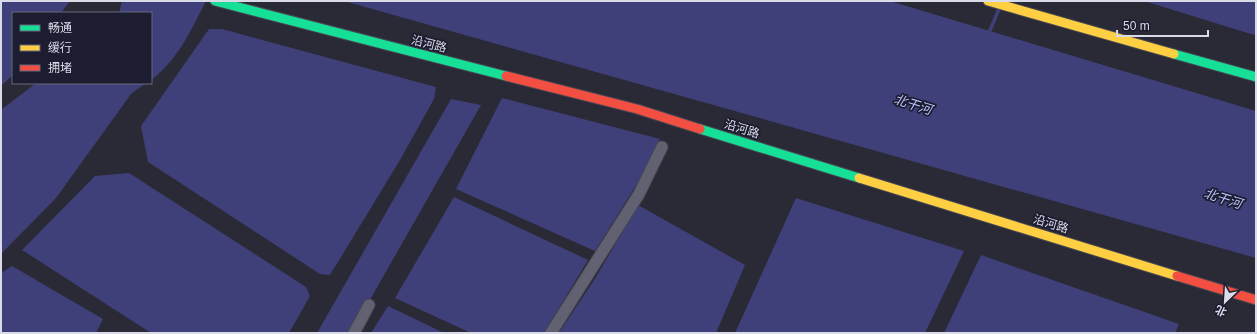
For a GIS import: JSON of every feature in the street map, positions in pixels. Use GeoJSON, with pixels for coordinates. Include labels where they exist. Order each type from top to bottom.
{"type":"FeatureCollection","features":[{"type":"Feature","properties":{"kind":"street","name":"沿河路"},"geometry":{"type":"LineString","coordinates":[[215,1],[637,109],[1256,300]]}},
{"type":"Feature","properties":{"kind":"street"},"geometry":{"type":"LineString","coordinates":[[988,1],[1256,77]]}},
{"type":"Feature","properties":{"kind":"street"},"geometry":{"type":"LineString","coordinates":[[551,333],[639,194],[662,147]]}},
{"type":"Feature","properties":{"kind":"street"},"geometry":{"type":"LineString","coordinates":[[354,333],[369,305]]}},
{"type":"Feature","properties":{"kind":"water"},"geometry":{"type":"Polygon","coordinates":[[[1,1],[70,1],[62,12],[12,12],[12,76],[1,86],[1,1]]]}},
{"type":"Feature","properties":{"kind":"water"},"geometry":{"type":"Polygon","coordinates":[[[122,1],[206,1],[183,44],[169,63],[152,79],[152,12],[119,12],[122,1]]]}},
{"type":"Feature","properties":{"kind":"water","name":"北干河"},"geometry":{"type":"Polygon","coordinates":[[[344,1],[889,1],[900,4],[1256,111],[1256,258],[344,1]]]}},
{"type":"Feature","properties":{"kind":"water"},"geometry":{"type":"Polygon","coordinates":[[[1144,1],[1256,1],[1256,32],[1254,35],[1144,1]]]}},
{"type":"Feature","properties":{"kind":"water"},"geometry":{"type":"Polygon","coordinates":[[[209,29],[222,29],[436,87],[434,99],[400,160],[330,275],[320,274],[148,162],[141,126],[209,29]]]}},
{"type":"Feature","properties":{"kind":"water"},"geometry":{"type":"Polygon","coordinates":[[[35,84],[145,84],[131,94],[56,198],[1,254],[1,110],[35,84]]]}},
{"type":"Feature","properties":{"kind":"water"},"geometry":{"type":"Polygon","coordinates":[[[502,98],[660,139],[637,184],[595,251],[456,189],[502,98]]]}},
{"type":"Feature","properties":{"kind":"water"},"geometry":{"type":"Polygon","coordinates":[[[451,99],[481,105],[351,333],[317,333],[451,99]]]}},
{"type":"Feature","properties":{"kind":"water"},"geometry":{"type":"Polygon","coordinates":[[[129,173],[306,287],[310,296],[289,333],[151,333],[22,250],[95,176],[129,173]]]}},
{"type":"Feature","properties":{"kind":"water"},"geometry":{"type":"Polygon","coordinates":[[[454,197],[588,260],[544,333],[471,333],[395,298],[454,197]]]}},
{"type":"Feature","properties":{"kind":"water"},"geometry":{"type":"Polygon","coordinates":[[[796,198],[964,251],[925,333],[735,333],[796,198]]]}},
{"type":"Feature","properties":{"kind":"water"},"geometry":{"type":"Polygon","coordinates":[[[638,205],[745,265],[716,333],[559,333],[596,277],[638,205]]]}},
{"type":"Feature","properties":{"kind":"water"},"geometry":{"type":"Polygon","coordinates":[[[981,255],[1179,324],[1175,333],[944,333],[981,255]]]}},
{"type":"Feature","properties":{"kind":"water"},"geometry":{"type":"Polygon","coordinates":[[[12,266],[103,319],[96,333],[1,333],[1,273],[12,266]]]}},
{"type":"Feature","properties":{"kind":"water"},"geometry":{"type":"Polygon","coordinates":[[[388,306],[444,333],[371,333],[388,306]]]}},
{"type":"Feature","properties":{"kind":"waterway"},"geometry":{"type":"LineString","coordinates":[[988,35],[999,9]]}},
{"type":"Feature","properties":{"kind":"traffic: fast"},"geometry":{"type":"LineString","coordinates":[[215,1],[506,76]]}},
{"type":"Feature","properties":{"kind":"traffic: fast"},"geometry":{"type":"LineString","coordinates":[[1174,54],[1256,77]]}},
{"type":"Feature","properties":{"kind":"traffic: fast"},"geometry":{"type":"LineString","coordinates":[[700,129],[859,178]]}},
{"type":"Feature","properties":{"kind":"traffic: slow"},"geometry":{"type":"LineString","coordinates":[[988,1],[1174,54]]}},
{"type":"Feature","properties":{"kind":"traffic: slow"},"geometry":{"type":"LineString","coordinates":[[859,178],[1177,276]]}},
{"type":"Feature","properties":{"kind":"traffic: jam"},"geometry":{"type":"LineString","coordinates":[[506,76],[637,109],[700,129]]}},
{"type":"Feature","properties":{"kind":"traffic: jam"},"geometry":{"type":"LineString","coordinates":[[1177,276],[1256,300]]}}]}
